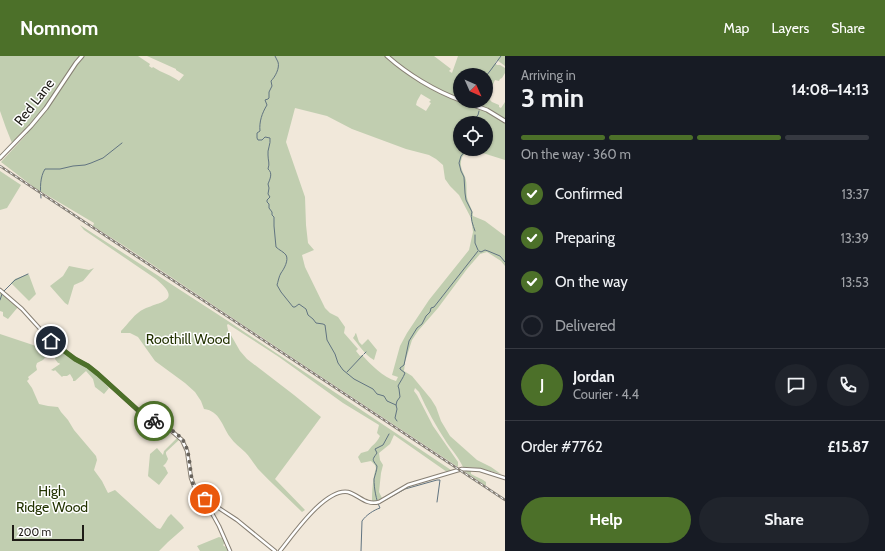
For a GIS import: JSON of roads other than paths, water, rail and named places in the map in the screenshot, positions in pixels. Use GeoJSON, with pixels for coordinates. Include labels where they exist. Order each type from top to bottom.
{"type":"FeatureCollection","features":[{"type":"Feature","properties":{"kind":"street","name":"Red Lane"},"geometry":{"type":"LineString","coordinates":[[0,158],[34,123],[46,108],[76,62],[82,56]]}},
{"type":"Feature","properties":{"kind":"street"},"geometry":{"type":"LineString","coordinates":[[386,56],[420,80],[453,98]]}},
{"type":"Feature","properties":{"kind":"street"},"geometry":{"type":"LineString","coordinates":[[481,108],[505,121]]}},
{"type":"Feature","properties":{"kind":"street"},"geometry":{"type":"LineString","coordinates":[[0,290],[22,309],[51,341],[98,374],[142,414],[168,428],[180,437],[186,447],[195,489],[208,506],[230,551]]}},
{"type":"Feature","properties":{"kind":"street"},"geometry":{"type":"LineString","coordinates":[[280,551],[316,508],[333,495],[342,492],[349,493],[369,503],[378,502],[408,485],[462,469],[480,470],[505,478]]}},
{"type":"Feature","properties":{"kind":"street"},"geometry":{"type":"LineString","coordinates":[[204,499],[238,520],[275,551]]}},
{"type":"Feature","properties":{"kind":"street"},"geometry":{"type":"LineString","coordinates":[[208,506],[211,503]]}},
{"type":"Feature","properties":{"kind":"waterway"},"geometry":{"type":"LineString","coordinates":[[275,56],[278,62],[278,70],[271,81],[272,86],[269,92],[269,98],[265,100],[267,105],[261,118],[260,131],[257,133],[257,138],[258,140],[262,140],[265,137],[270,138],[268,153],[268,169],[271,174],[268,184],[268,194],[270,197],[267,202],[274,217],[276,247],[287,257],[286,264],[277,285],[293,307],[299,304],[306,309],[308,315],[316,323],[325,325],[327,340],[343,370],[354,379],[373,389],[377,394],[384,396],[387,401],[396,405]]}},
{"type":"Feature","properties":{"kind":"waterway"},"geometry":{"type":"LineString","coordinates":[[492,68],[501,56]]}},
{"type":"Feature","properties":{"kind":"waterway"},"geometry":{"type":"LineString","coordinates":[[477,116],[479,111]]}},
{"type":"Feature","properties":{"kind":"waterway"},"geometry":{"type":"LineString","coordinates":[[41,198],[40,190],[42,176],[45,169],[60,169],[91,163],[103,158],[122,143]]}},
{"type":"Feature","properties":{"kind":"waterway"},"geometry":{"type":"LineString","coordinates":[[461,156],[459,163],[464,177],[466,200],[472,212],[471,214],[475,231]]}},
{"type":"Feature","properties":{"kind":"waterway"},"geometry":{"type":"LineString","coordinates":[[475,235],[475,243],[478,250]]}},
{"type":"Feature","properties":{"kind":"waterway"},"geometry":{"type":"LineString","coordinates":[[479,251],[481,252],[485,250],[500,256],[505,262]]}},
{"type":"Feature","properties":{"kind":"waterway"},"geometry":{"type":"LineString","coordinates":[[397,421],[395,418],[397,409],[396,405],[400,397],[398,386],[405,373],[400,368],[404,365],[409,341],[417,328],[422,324],[431,308],[434,307],[478,251]]}},
{"type":"Feature","properties":{"kind":"waterway"},"geometry":{"type":"LineString","coordinates":[[4,291],[15,280],[28,274]]}},
{"type":"Feature","properties":{"kind":"waterway"},"geometry":{"type":"LineString","coordinates":[[0,300],[2,294]]}},
{"type":"Feature","properties":{"kind":"waterway"},"geometry":{"type":"LineString","coordinates":[[347,372],[363,355]]}},
{"type":"Feature","properties":{"kind":"waterway"},"geometry":{"type":"LineString","coordinates":[[361,551],[362,521],[370,513],[380,508],[376,498],[374,486],[377,466],[373,460],[377,453],[375,449],[383,445],[389,434]]}},
{"type":"Feature","properties":{"kind":"waterway"},"geometry":{"type":"LineString","coordinates":[[378,504],[405,489],[440,480],[437,502]]}},
{"type":"Feature","properties":{"kind":"railway"},"geometry":{"type":"LineString","coordinates":[[0,166],[505,500]]}},
{"type":"Feature","properties":{"kind":"park label","name":"Roothill Wood"},"geometry":{"type":"Point","coordinates":[188,339]}},
{"type":"Feature","properties":{"kind":"park label","name":"High Ridge Wood"},"geometry":{"type":"Point","coordinates":[52,500]}}]}
